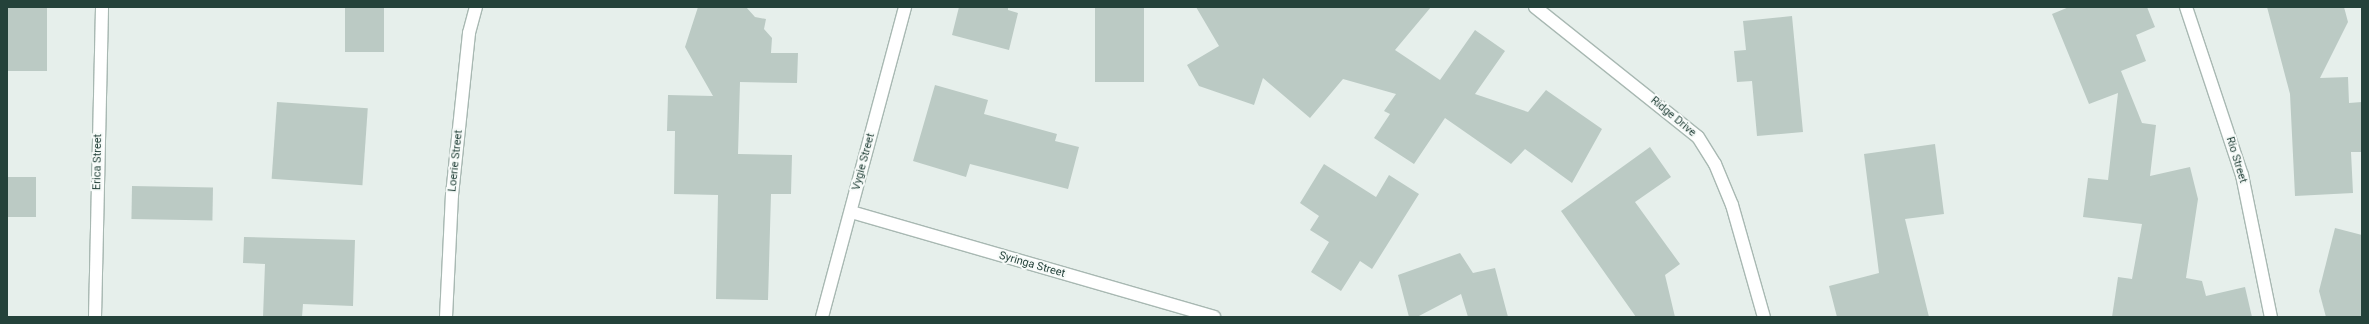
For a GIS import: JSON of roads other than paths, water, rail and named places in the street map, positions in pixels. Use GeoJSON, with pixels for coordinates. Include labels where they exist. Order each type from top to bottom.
{"type":"FeatureCollection","features":[{"type":"Feature","properties":{"kind":"street","name":"Erica Street"},"geometry":{"type":"LineString","coordinates":[[95,317],[102,7]]}},
{"type":"Feature","properties":{"kind":"street","name":"Loerie Street"},"geometry":{"type":"LineString","coordinates":[[446,317],[452,195],[469,33],[476,7]]}},
{"type":"Feature","properties":{"kind":"street","name":"Vygie Street"},"geometry":{"type":"LineString","coordinates":[[822,317],[905,7]]}},
{"type":"Feature","properties":{"kind":"street","name":"Ridge Drive"},"geometry":{"type":"LineString","coordinates":[[1535,7],[1698,137],[1715,164],[1732,205],[1764,317]]}},
{"type":"Feature","properties":{"kind":"street","name":"Rio Street"},"geometry":{"type":"LineString","coordinates":[[2186,7],[2242,175],[2271,317]]}},
{"type":"Feature","properties":{"kind":"street","name":"Syringa Street"},"geometry":{"type":"LineString","coordinates":[[851,212],[1214,317]]}}]}
